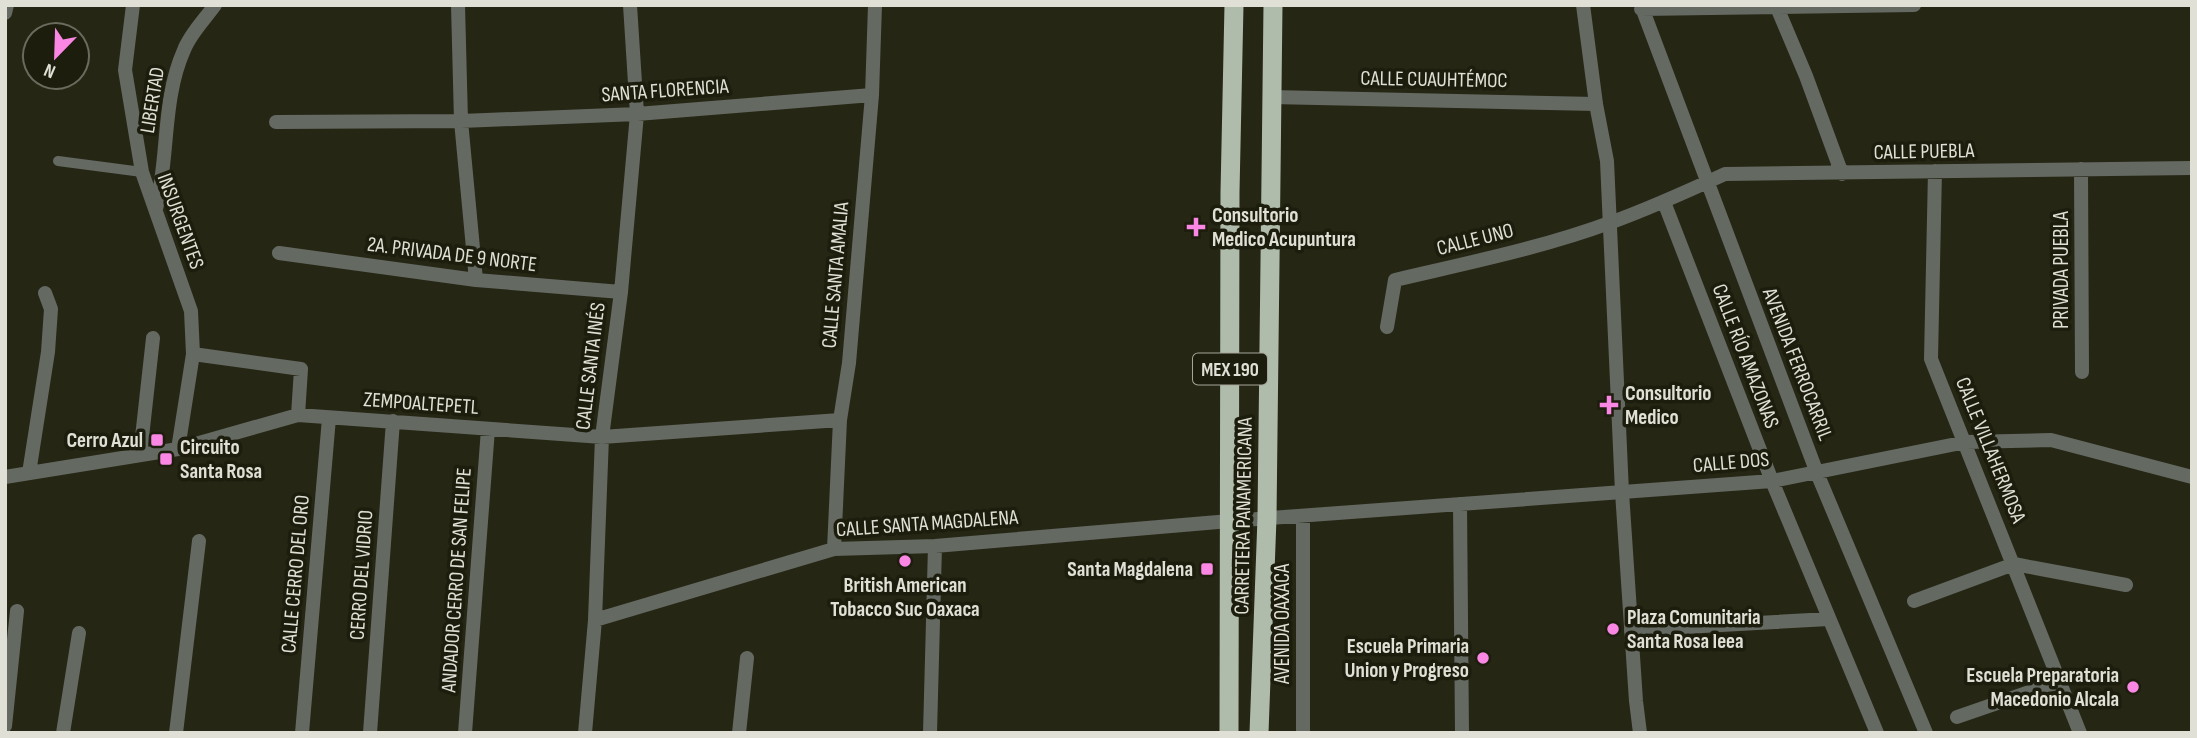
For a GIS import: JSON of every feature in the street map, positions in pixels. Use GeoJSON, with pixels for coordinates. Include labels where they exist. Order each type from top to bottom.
{"type":"FeatureCollection","features":[{"type":"Feature","properties":{"kind":"highway","name":"CARRETERA PANAMERICANA"},"geometry":{"type":"LineString","coordinates":[[1228,733],[1230,192],[1234,5]]}},
{"type":"Feature","properties":{"kind":"highway","name":"CARRETERA PANAMERICANA"},"geometry":{"type":"LineString","coordinates":[[1259,733],[1267,518],[1273,5]]}},
{"type":"Feature","properties":{"kind":"street"},"geometry":{"type":"LineString","coordinates":[[5,13],[7,5]]}},
{"type":"Feature","properties":{"kind":"street","name":"INSURGENTES"},"geometry":{"type":"LineString","coordinates":[[133,5],[125,70],[142,172],[191,311],[193,354],[178,449]]}},
{"type":"Feature","properties":{"kind":"street","name":"LIBERTAD"},"geometry":{"type":"LineString","coordinates":[[155,211],[162,185],[173,83],[184,47],[215,5]]}},
{"type":"Feature","properties":{"kind":"street"},"geometry":{"type":"LineString","coordinates":[[458,5],[461,121],[476,280]]}},
{"type":"Feature","properties":{"kind":"street","name":"CALLE SANTA INÉS"},"geometry":{"type":"LineString","coordinates":[[585,733],[595,620],[602,437],[621,292],[637,114],[630,5]]}},
{"type":"Feature","properties":{"kind":"street","name":"CALLE SANTA AMALIA"},"geometry":{"type":"LineString","coordinates":[[834,549],[840,420],[849,363],[872,94],[875,5]]}},
{"type":"Feature","properties":{"kind":"street"},"geometry":{"type":"LineString","coordinates":[[1583,5],[1596,104],[1607,161],[1622,492],[1640,733]]}},
{"type":"Feature","properties":{"kind":"street"},"geometry":{"type":"LineString","coordinates":[[1641,7],[1913,5]]}},
{"type":"Feature","properties":{"kind":"street","name":"AVENIDA FERROCARRIL"},"geometry":{"type":"LineString","coordinates":[[1641,7],[1817,473],[1926,733]]}},
{"type":"Feature","properties":{"kind":"street"},"geometry":{"type":"LineString","coordinates":[[1777,7],[1842,174]]}},
{"type":"Feature","properties":{"kind":"street","name":"SANTA FLORENCIA"},"geometry":{"type":"LineString","coordinates":[[276,122],[461,121],[637,114],[872,94]]}},
{"type":"Feature","properties":{"kind":"street","name":"CALLE CUAUHTÉMOC"},"geometry":{"type":"LineString","coordinates":[[1272,97],[1596,104]]}},
{"type":"Feature","properties":{"kind":"street","name":"CALLE PUEBLA"},"geometry":{"type":"LineString","coordinates":[[1664,202],[1725,174],[2192,168]]}},
{"type":"Feature","properties":{"kind":"street","name":"PRIVADA PUEBLA"},"geometry":{"type":"LineString","coordinates":[[2081,169],[2082,372]]}},
{"type":"Feature","properties":{"kind":"street","name":"CALLE VILLAHERMOSA"},"geometry":{"type":"LineString","coordinates":[[1935,171],[1931,359],[2080,733]]}},
{"type":"Feature","properties":{"kind":"street"},"geometry":{"type":"LineString","coordinates":[[1610,223],[1664,202]]}},
{"type":"Feature","properties":{"kind":"street","name":"CALLE RÍO AMAZONAS"},"geometry":{"type":"LineString","coordinates":[[1664,202],[1772,481],[1877,732]]}},
{"type":"Feature","properties":{"kind":"street","name":"CALLE UNO"},"geometry":{"type":"LineString","coordinates":[[1387,327],[1395,280],[1501,255],[1610,223]]}},
{"type":"Feature","properties":{"kind":"street","name":"2A. PRIVADA DE 9 NORTE"},"geometry":{"type":"LineString","coordinates":[[279,253],[476,280],[621,292]]}},
{"type":"Feature","properties":{"kind":"street"},"geometry":{"type":"LineString","coordinates":[[29,473],[48,352],[51,309],[45,293]]}},
{"type":"Feature","properties":{"kind":"street"},"geometry":{"type":"LineString","coordinates":[[140,455],[153,338]]}},
{"type":"Feature","properties":{"kind":"street"},"geometry":{"type":"LineString","coordinates":[[193,354],[301,369],[298,415]]}},
{"type":"Feature","properties":{"kind":"street","name":"ZEMPOALTEPETL"},"geometry":{"type":"LineString","coordinates":[[5,477],[178,449],[298,415],[602,437],[840,420]]}},
{"type":"Feature","properties":{"kind":"street","name":"CALLE CERRO DEL ORO"},"geometry":{"type":"LineString","coordinates":[[302,733],[329,418]]}},
{"type":"Feature","properties":{"kind":"street","name":"CERRO DEL VIDRIO"},"geometry":{"type":"LineString","coordinates":[[370,733],[393,421]]}},
{"type":"Feature","properties":{"kind":"street","name":"ANDADOR CERRO DE SAN FELIPE"},"geometry":{"type":"LineString","coordinates":[[466,733],[488,429]]}},
{"type":"Feature","properties":{"kind":"street","name":"CALLE DOS"},"geometry":{"type":"LineString","coordinates":[[1267,518],[1772,481],[1966,442],[2051,440],[2192,477]]}},
{"type":"Feature","properties":{"kind":"street"},"geometry":{"type":"LineString","coordinates":[[1460,504],[1462,733]]}},
{"type":"Feature","properties":{"kind":"street","name":"AVENIDA OAXACA"},"geometry":{"type":"LineString","coordinates":[[1303,516],[1303,733]]}},
{"type":"Feature","properties":{"kind":"street","name":"CALLE SANTA MAGDALENA"},"geometry":{"type":"LineString","coordinates":[[595,620],[834,549],[935,546],[1267,518]]}},
{"type":"Feature","properties":{"kind":"street"},"geometry":{"type":"LineString","coordinates":[[176,733],[200,541]]}},
{"type":"Feature","properties":{"kind":"street"},"geometry":{"type":"LineString","coordinates":[[930,733],[935,546]]}},
{"type":"Feature","properties":{"kind":"street"},"geometry":{"type":"LineString","coordinates":[[1914,601],[2014,564],[2126,585]]}},
{"type":"Feature","properties":{"kind":"street"},"geometry":{"type":"LineString","coordinates":[[5,726],[17,611]]}},
{"type":"Feature","properties":{"kind":"street"},"geometry":{"type":"LineString","coordinates":[[1631,630],[1829,619]]}},
{"type":"Feature","properties":{"kind":"street"},"geometry":{"type":"LineString","coordinates":[[63,733],[79,633]]}},
{"type":"Feature","properties":{"kind":"street"},"geometry":{"type":"LineString","coordinates":[[740,733],[747,658]]}},
{"type":"Feature","properties":{"kind":"street"},"geometry":{"type":"LineString","coordinates":[[1957,718],[2061,681]]}},
{"type":"Feature","properties":{"kind":"street"},"geometry":{"type":"LineString","coordinates":[[1871,733],[1877,732]]}},
{"type":"Feature","properties":{"kind":"lane"},"geometry":{"type":"LineString","coordinates":[[58,161],[142,172]]}},
{"type":"Feature","properties":{"kind":"place","name":"Consultorio Medico Acupuntura"},"geometry":{"type":"Point","coordinates":[1196,227]}},
{"type":"Feature","properties":{"kind":"place","name":"Consultorio Medico"},"geometry":{"type":"Point","coordinates":[1609,405]}},
{"type":"Feature","properties":{"kind":"place","name":"Cerro Azul"},"geometry":{"type":"Point","coordinates":[157,440]}},
{"type":"Feature","properties":{"kind":"place","name":"Circuito Santa Rosa"},"geometry":{"type":"Point","coordinates":[166,459]}},
{"type":"Feature","properties":{"kind":"place","name":"British American Tobacco Suc Oaxaca"},"geometry":{"type":"Point","coordinates":[905,561]}},
{"type":"Feature","properties":{"kind":"place","name":"Santa Magdalena"},"geometry":{"type":"Point","coordinates":[1207,569]}},
{"type":"Feature","properties":{"kind":"place","name":"Plaza Comunitaria Santa Rosa Ieea"},"geometry":{"type":"Point","coordinates":[1613,629]}},
{"type":"Feature","properties":{"kind":"place","name":"Escuela Primaria Union y Progreso"},"geometry":{"type":"Point","coordinates":[1483,658]}},
{"type":"Feature","properties":{"kind":"place","name":"Escuela Preparatoria Macedonio Alcala"},"geometry":{"type":"Point","coordinates":[2133,687]}}]}
